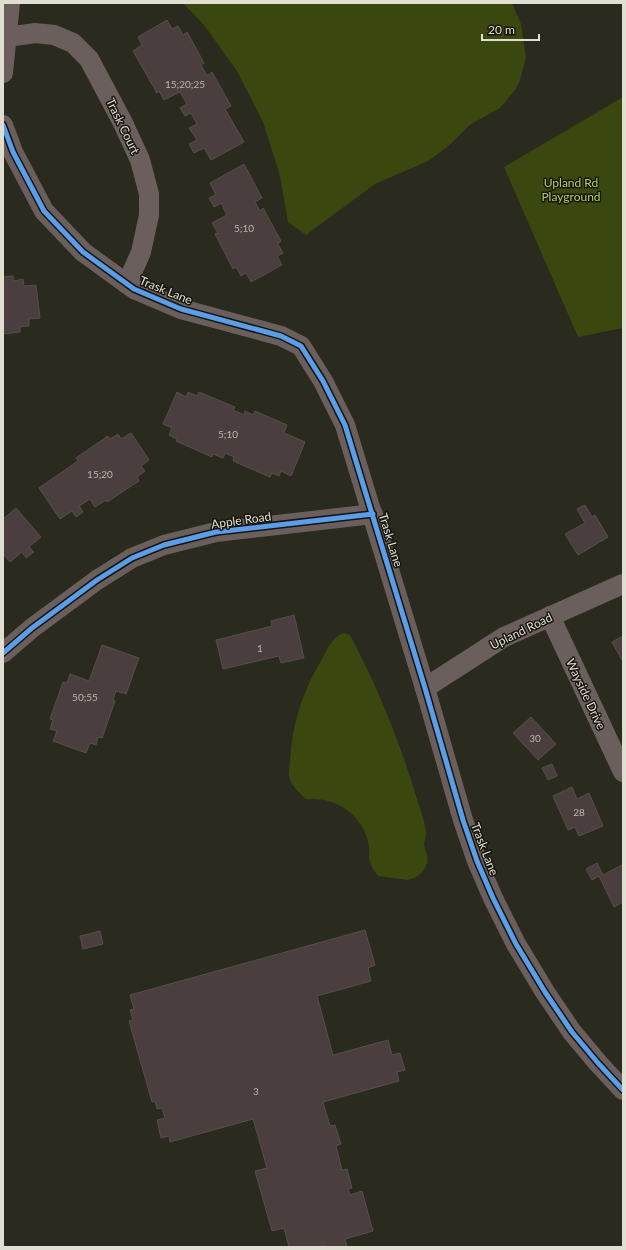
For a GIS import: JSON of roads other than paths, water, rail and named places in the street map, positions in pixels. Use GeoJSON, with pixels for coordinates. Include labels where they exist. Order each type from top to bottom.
{"type":"FeatureCollection","features":[{"type":"Feature","properties":{"kind":"street"},"geometry":{"type":"LineString","coordinates":[[3,73],[10,3]]}},
{"type":"Feature","properties":{"kind":"street","name":"Trask Court"},"geometry":{"type":"LineString","coordinates":[[6,37],[35,33],[54,35],[74,43],[89,59],[123,123],[140,160],[149,194],[149,215],[141,252],[128,284]]}},
{"type":"Feature","properties":{"kind":"street","name":"Trask Lane"},"geometry":{"type":"LineString","coordinates":[[3,125],[13,152],[44,212],[83,252],[134,289],[181,309],[281,336],[301,346],[323,381],[345,425],[425,688],[463,820],[496,905],[516,944],[545,992],[572,1032],[623,1090]]}},
{"type":"Feature","properties":{"kind":"street","name":"Apple Road"},"geometry":{"type":"LineString","coordinates":[[3,653],[32,628],[97,580],[132,558],[164,545],[216,532],[373,514]]}},
{"type":"Feature","properties":{"kind":"street","name":"Upland Road"},"geometry":{"type":"LineString","coordinates":[[425,688],[504,637],[623,584]]}},
{"type":"Feature","properties":{"kind":"street","name":"Wayside Drive"},"geometry":{"type":"LineString","coordinates":[[550,616],[623,772]]}},
{"type":"Feature","properties":{"kind":"park label","name":"Upland Rd Playground"},"geometry":{"type":"Point","coordinates":[571,189]}}]}
